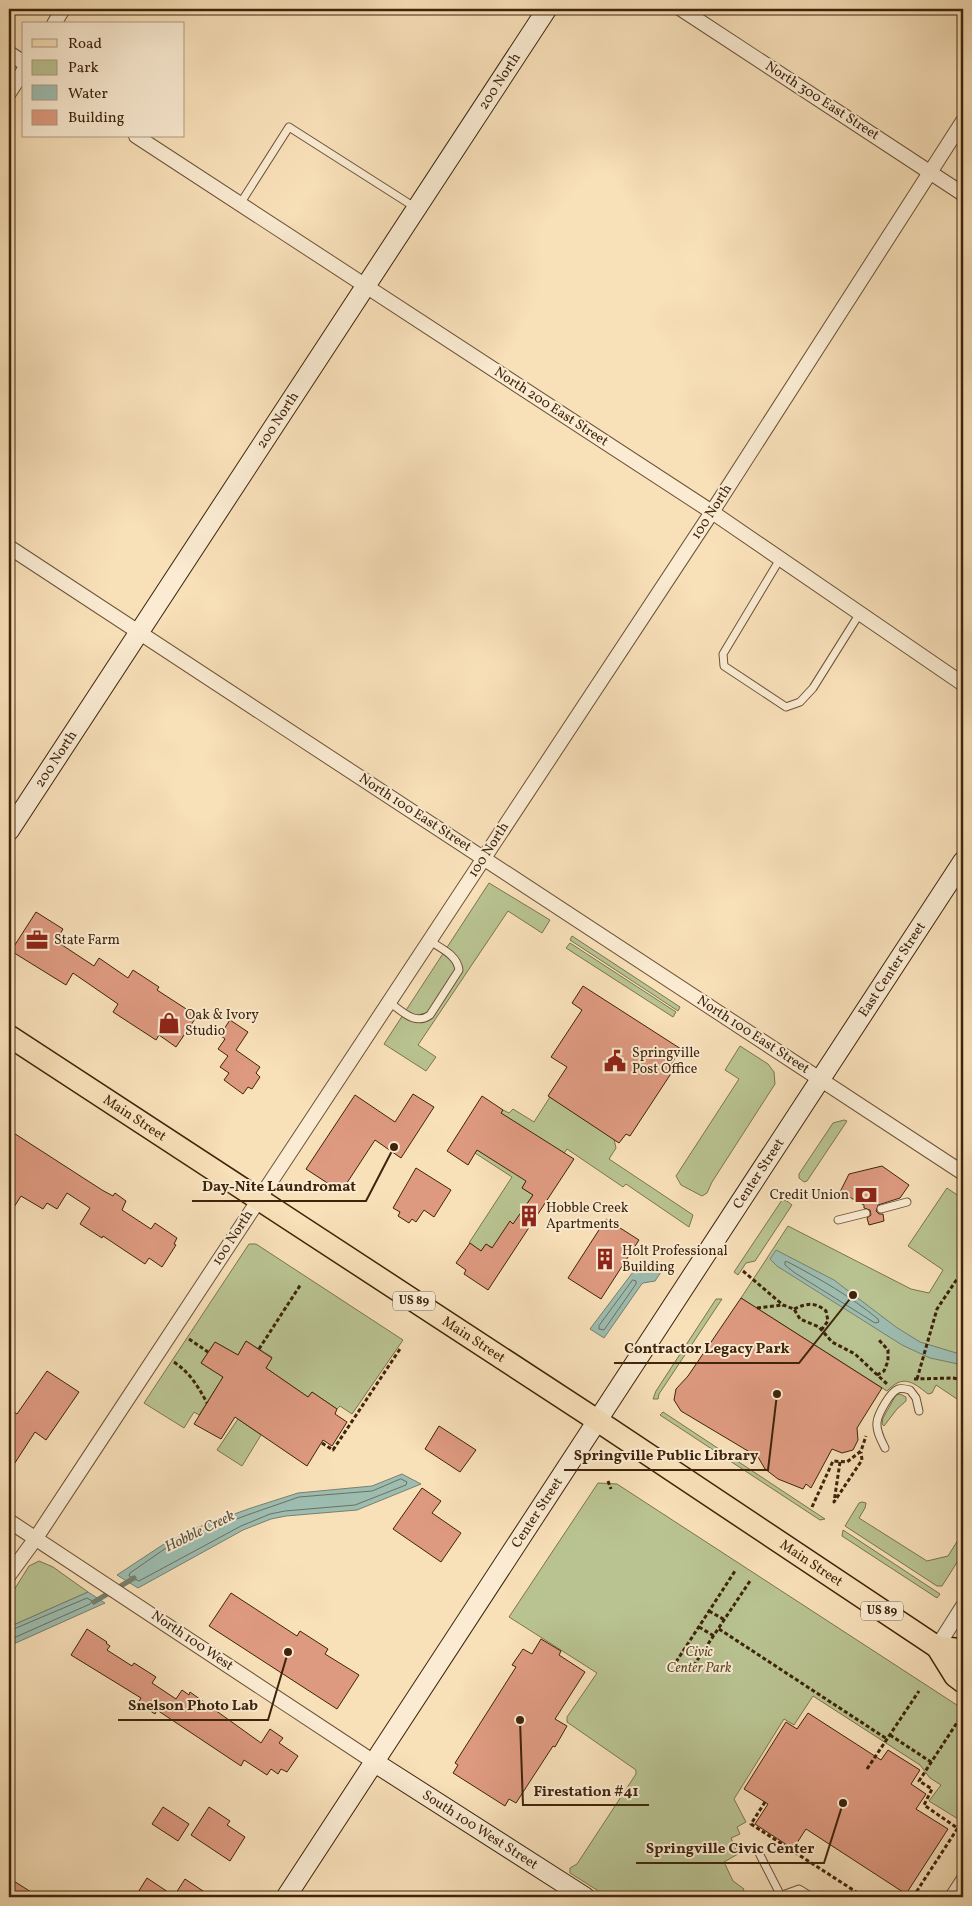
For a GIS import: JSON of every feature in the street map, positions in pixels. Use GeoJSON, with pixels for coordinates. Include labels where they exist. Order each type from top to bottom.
{"type":"FeatureCollection","features":[{"type":"Feature","properties":{"kind":"main road","name":"Main Street"},"geometry":{"type":"LineString","coordinates":[[9,1036],[598,1421],[937,1647],[955,1676],[963,1682]]}},
{"type":"Feature","properties":{"kind":"main road","name":"Main Street"},"geometry":{"type":"LineString","coordinates":[[937,1647],[963,1650]]}},
{"type":"Feature","properties":{"kind":"street"},"geometry":{"type":"LineString","coordinates":[[55,22],[63,9]]}},
{"type":"Feature","properties":{"kind":"street","name":"200 North"},"geometry":{"type":"LineString","coordinates":[[9,831],[547,9]]}},
{"type":"Feature","properties":{"kind":"street","name":"North 300 East Street"},"geometry":{"type":"LineString","coordinates":[[681,9],[963,194]]}},
{"type":"Feature","properties":{"kind":"street"},"geometry":{"type":"LineString","coordinates":[[9,53],[22,62]]}},
{"type":"Feature","properties":{"kind":"street"},"geometry":{"type":"LineString","coordinates":[[9,93],[22,73]]}},
{"type":"Feature","properties":{"kind":"street","name":"100 North"},"geometry":{"type":"LineString","coordinates":[[9,1575],[36,1538],[712,512],[963,121]]}},
{"type":"Feature","properties":{"kind":"street","name":"North 200 East Street"},"geometry":{"type":"LineString","coordinates":[[139,138],[712,512],[963,684]]}},
{"type":"Feature","properties":{"kind":"street","name":"North 100 East Street"},"geometry":{"type":"LineString","coordinates":[[9,547],[963,1173]]}},
{"type":"Feature","properties":{"kind":"street","name":"East Center Street"},"geometry":{"type":"LineString","coordinates":[[821,1079],[963,861]]}},
{"type":"Feature","properties":{"kind":"street","name":"Center Street"},"geometry":{"type":"LineString","coordinates":[[286,1897],[821,1079]]}},
{"type":"Feature","properties":{"kind":"street","name":"North 100 West"},"geometry":{"type":"LineString","coordinates":[[9,1520],[374,1762]]}},
{"type":"Feature","properties":{"kind":"street"},"geometry":{"type":"LineString","coordinates":[[937,1647],[963,1606]]}},
{"type":"Feature","properties":{"kind":"street","name":"South 100 West Street"},"geometry":{"type":"LineString","coordinates":[[374,1762],[585,1897]]}},
{"type":"Feature","properties":{"kind":"lane"},"geometry":{"type":"LineString","coordinates":[[240,204],[289,127],[416,208]]}},
{"type":"Feature","properties":{"kind":"lane"},"geometry":{"type":"LineString","coordinates":[[780,559],[723,654],[724,666],[786,707],[800,702],[813,688],[860,613]]}},
{"type":"Feature","properties":{"kind":"lane"},"geometry":{"type":"LineString","coordinates":[[389,1002],[415,1020],[424,1020],[430,1015],[459,970],[458,962],[453,956],[430,941]]}},
{"type":"Feature","properties":{"kind":"lane"},"geometry":{"type":"LineString","coordinates":[[881,1209],[907,1202]]}},
{"type":"Feature","properties":{"kind":"lane"},"geometry":{"type":"LineString","coordinates":[[838,1220],[866,1213]]}},
{"type":"Feature","properties":{"kind":"lane"},"geometry":{"type":"LineString","coordinates":[[885,1448],[878,1433],[877,1422],[880,1412],[893,1393],[899,1388],[910,1390],[916,1398],[919,1411]]}},
{"type":"Feature","properties":{"kind":"lane"},"geometry":{"type":"LineString","coordinates":[[759,1853],[779,1896],[799,1889],[812,1897]]}},
{"type":"Feature","properties":{"kind":"lane"},"geometry":{"type":"LineString","coordinates":[[948,1897],[963,1874]]}},
{"type":"Feature","properties":{"kind":"path"},"geometry":{"type":"LineString","coordinates":[[917,1379],[937,1309],[963,1270]]}},
{"type":"Feature","properties":{"kind":"path"},"geometry":{"type":"LineString","coordinates":[[743,1271],[783,1305],[794,1309],[800,1319],[822,1329],[832,1342],[855,1354],[888,1384]]}},
{"type":"Feature","properties":{"kind":"path"},"geometry":{"type":"LineString","coordinates":[[259,1349],[302,1284]]}},
{"type":"Feature","properties":{"kind":"path"},"geometry":{"type":"LineString","coordinates":[[794,1309],[806,1304],[818,1304],[826,1311],[828,1320],[822,1329]]}},
{"type":"Feature","properties":{"kind":"path"},"geometry":{"type":"LineString","coordinates":[[758,1308],[783,1305]]}},
{"type":"Feature","properties":{"kind":"path"},"geometry":{"type":"LineString","coordinates":[[189,1339],[208,1352]]}},
{"type":"Feature","properties":{"kind":"path"},"geometry":{"type":"LineString","coordinates":[[877,1375],[884,1371],[888,1361],[888,1350],[879,1340]]}},
{"type":"Feature","properties":{"kind":"path"},"geometry":{"type":"LineString","coordinates":[[322,1443],[333,1450],[400,1349]]}},
{"type":"Feature","properties":{"kind":"path"},"geometry":{"type":"LineString","coordinates":[[174,1362],[184,1369],[197,1383],[207,1403]]}},
{"type":"Feature","properties":{"kind":"path"},"geometry":{"type":"LineString","coordinates":[[840,1462],[834,1502],[862,1460],[861,1451]]}},
{"type":"Feature","properties":{"kind":"path"},"geometry":{"type":"LineString","coordinates":[[608,1482],[611,1489]]}},
{"type":"Feature","properties":{"kind":"path"},"geometry":{"type":"LineString","coordinates":[[676,1662],[735,1571]]}},
{"type":"Feature","properties":{"kind":"path"},"geometry":{"type":"LineString","coordinates":[[690,1670],[750,1581]]}},
{"type":"Feature","properties":{"kind":"path"},"geometry":{"type":"LineString","coordinates":[[709,1611],[725,1620]]}},
{"type":"Feature","properties":{"kind":"path"},"geometry":{"type":"LineString","coordinates":[[699,1627],[714,1636]]}},
{"type":"Feature","properties":{"kind":"path"},"geometry":{"type":"LineString","coordinates":[[718,1629],[887,1739]]}},
{"type":"Feature","properties":{"kind":"path"},"geometry":{"type":"LineString","coordinates":[[867,1769],[919,1691]]}},
{"type":"Feature","properties":{"kind":"path"},"geometry":{"type":"LineString","coordinates":[[960,1718],[919,1781],[932,1788],[924,1804],[963,1832]]}},
{"type":"Feature","properties":{"kind":"path"},"geometry":{"type":"LineString","coordinates":[[890,1735],[931,1762]]}},
{"type":"Feature","properties":{"kind":"path"},"geometry":{"type":"LineString","coordinates":[[765,1802],[751,1824],[864,1897]]}},
{"type":"Feature","properties":{"kind":"path"},"geometry":{"type":"LineString","coordinates":[[913,1897],[963,1820]]}},
{"type":"Feature","properties":{"kind":"green space"},"geometry":{"type":"Polygon","coordinates":[[[489,883],[550,920],[542,933],[508,911],[418,1045],[436,1057],[426,1071],[384,1044],[489,883]]]}},
{"type":"Feature","properties":{"kind":"green space"},"geometry":{"type":"Polygon","coordinates":[[[572,936],[680,1007],[678,1011],[570,940],[572,936]]]}},
{"type":"Feature","properties":{"kind":"green space"},"geometry":{"type":"Polygon","coordinates":[[[570,943],[676,1012],[673,1017],[566,948],[570,943]]]}},
{"type":"Feature","properties":{"kind":"green space"},"geometry":{"type":"Polygon","coordinates":[[[740,1046],[768,1064],[774,1072],[775,1084],[712,1182],[707,1193],[702,1196],[681,1185],[676,1176],[739,1079],[725,1070],[740,1046]]]}},
{"type":"Feature","properties":{"kind":"green space"},"geometry":{"type":"Polygon","coordinates":[[[550,1097],[614,1139],[616,1148],[609,1159],[693,1215],[689,1227],[626,1184],[623,1187],[567,1149],[552,1170],[528,1179],[522,1188],[533,1195],[523,1209],[516,1226],[510,1222],[498,1251],[486,1244],[481,1251],[469,1243],[512,1177],[475,1153],[503,1110],[509,1113],[513,1109],[534,1122],[550,1097]]]}},
{"type":"Feature","properties":{"kind":"green space"},"geometry":{"type":"Polygon","coordinates":[[[847,1121],[807,1181],[804,1182],[799,1178],[799,1174],[833,1123],[847,1121]]]}},
{"type":"Feature","properties":{"kind":"green space"},"geometry":{"type":"Polygon","coordinates":[[[947,1188],[963,1199],[963,1403],[936,1385],[932,1393],[928,1394],[913,1383],[903,1381],[887,1391],[741,1298],[788,1226],[911,1289],[929,1293],[943,1270],[908,1246],[947,1188]]]}},
{"type":"Feature","properties":{"kind":"green space"},"geometry":{"type":"Polygon","coordinates":[[[782,1200],[792,1205],[755,1261],[746,1263],[738,1275],[734,1272],[782,1200]]]}},
{"type":"Feature","properties":{"kind":"green space"},"geometry":{"type":"Polygon","coordinates":[[[249,1244],[256,1244],[403,1340],[352,1414],[340,1406],[337,1409],[312,1392],[308,1397],[266,1368],[272,1357],[246,1341],[238,1355],[215,1342],[201,1363],[223,1377],[199,1415],[194,1412],[184,1428],[144,1403],[249,1244]]]}},
{"type":"Feature","properties":{"kind":"green space"},"geometry":{"type":"Polygon","coordinates":[[[716,1299],[722,1299],[659,1394],[658,1399],[653,1399],[656,1391],[716,1299]]]}},
{"type":"Feature","properties":{"kind":"green space"},"geometry":{"type":"Polygon","coordinates":[[[900,1394],[906,1397],[906,1401],[884,1426],[882,1424],[883,1418],[896,1395],[900,1394]]]}},
{"type":"Feature","properties":{"kind":"green space"},"geometry":{"type":"Polygon","coordinates":[[[663,1412],[825,1519],[820,1520],[660,1415],[663,1412]]]}},
{"type":"Feature","properties":{"kind":"green space"},"geometry":{"type":"Polygon","coordinates":[[[238,1419],[261,1435],[242,1466],[217,1450],[238,1419]]]}},
{"type":"Feature","properties":{"kind":"green space","name":"Civic Center Park"},"geometry":{"type":"Polygon","coordinates":[[[598,1483],[617,1484],[963,1709],[963,1822],[929,1801],[941,1785],[930,1778],[920,1765],[813,1696],[794,1725],[784,1719],[734,1799],[746,1822],[737,1827],[740,1834],[731,1838],[738,1854],[724,1862],[733,1881],[744,1889],[739,1897],[608,1897],[570,1873],[570,1868],[577,1864],[636,1774],[636,1770],[567,1722],[567,1717],[597,1673],[509,1617],[598,1483]]]}},
{"type":"Feature","properties":{"kind":"green space"},"geometry":{"type":"Polygon","coordinates":[[[859,1503],[866,1503],[859,1518],[927,1561],[948,1556],[963,1532],[963,1553],[942,1586],[937,1586],[845,1526],[859,1503]]]}},
{"type":"Feature","properties":{"kind":"green space"},"geometry":{"type":"Polygon","coordinates":[[[843,1530],[940,1594],[937,1598],[842,1536],[843,1530]]]}},
{"type":"Feature","properties":{"kind":"green space"},"geometry":{"type":"Polygon","coordinates":[[[39,1561],[53,1567],[88,1592],[9,1627],[9,1598],[29,1566],[39,1561]]]}},
{"type":"Feature","properties":{"kind":"water"},"geometry":{"type":"Polygon","coordinates":[[[776,1250],[834,1280],[896,1327],[920,1342],[963,1355],[963,1365],[930,1358],[902,1345],[777,1266],[770,1259],[776,1250]]]}},
{"type":"Feature","properties":{"kind":"water"},"geometry":{"type":"Polygon","coordinates":[[[665,1266],[655,1281],[641,1285],[604,1338],[590,1329],[633,1272],[640,1268],[665,1266]]]}},
{"type":"Feature","properties":{"kind":"water"},"geometry":{"type":"Polygon","coordinates":[[[402,1474],[421,1484],[357,1510],[271,1519],[243,1530],[138,1588],[117,1575],[164,1544],[199,1527],[248,1509],[298,1493],[372,1486],[402,1474]]]}},
{"type":"Feature","properties":{"kind":"water"},"geometry":{"type":"Polygon","coordinates":[[[88,1592],[105,1603],[9,1646],[9,1627],[88,1592]]]}},
{"type":"Feature","properties":{"kind":"building"},"geometry":{"type":"Polygon","coordinates":[[[36,912],[63,929],[56,941],[94,966],[99,958],[128,978],[133,970],[159,987],[157,990],[197,1016],[176,1047],[159,1035],[156,1040],[113,1012],[118,1004],[73,973],[66,985],[11,951],[36,912]]]}},
{"type":"Feature","properties":{"kind":"building","name":"Springville Post Office"},"geometry":{"type":"Polygon","coordinates":[[[583,986],[681,1049],[670,1066],[674,1069],[630,1136],[626,1134],[619,1143],[548,1096],[567,1067],[551,1057],[582,1010],[572,1003],[583,986]]]}},
{"type":"Feature","properties":{"kind":"building"},"geometry":{"type":"Polygon","coordinates":[[[230,1020],[248,1032],[236,1050],[260,1067],[256,1073],[260,1077],[252,1089],[248,1087],[243,1094],[224,1080],[229,1073],[220,1067],[228,1056],[218,1049],[225,1039],[220,1035],[230,1020]]]}},
{"type":"Feature","properties":{"kind":"building"},"geometry":{"type":"Polygon","coordinates":[[[413,1094],[434,1107],[401,1158],[375,1140],[341,1192],[306,1169],[355,1095],[395,1122],[413,1094]]]}},
{"type":"Feature","properties":{"kind":"building"},"geometry":{"type":"Polygon","coordinates":[[[482,1096],[503,1110],[501,1113],[574,1159],[488,1290],[464,1274],[466,1270],[456,1263],[470,1243],[481,1251],[486,1244],[492,1248],[510,1221],[513,1224],[533,1195],[522,1188],[526,1181],[477,1150],[468,1165],[447,1151],[482,1096]]]}},
{"type":"Feature","properties":{"kind":"building"},"geometry":{"type":"Polygon","coordinates":[[[9,1130],[102,1190],[113,1196],[115,1193],[126,1201],[122,1210],[151,1229],[155,1223],[177,1238],[174,1244],[176,1245],[162,1267],[149,1258],[145,1264],[103,1236],[102,1238],[80,1224],[90,1208],[67,1193],[57,1209],[47,1203],[43,1209],[21,1196],[9,1215],[9,1130]]]}},
{"type":"Feature","properties":{"kind":"building","name":"Credit Union"},"geometry":{"type":"Polygon","coordinates":[[[882,1166],[909,1185],[900,1198],[878,1205],[876,1211],[879,1214],[883,1214],[884,1221],[869,1225],[867,1218],[871,1215],[870,1210],[840,1192],[849,1174],[882,1166]]]}},
{"type":"Feature","properties":{"kind":"building"},"geometry":{"type":"Polygon","coordinates":[[[416,1168],[451,1190],[434,1217],[424,1210],[416,1222],[412,1219],[409,1223],[398,1216],[400,1212],[393,1208],[416,1168]]]}},
{"type":"Feature","properties":{"kind":"building","name":"Holt Professional Building"},"geometry":{"type":"Polygon","coordinates":[[[606,1219],[639,1240],[601,1299],[568,1278],[606,1219]]]}},
{"type":"Feature","properties":{"kind":"building"},"geometry":{"type":"Polygon","coordinates":[[[741,1298],[882,1388],[857,1428],[858,1440],[853,1450],[842,1453],[832,1449],[811,1488],[806,1484],[803,1489],[778,1479],[765,1469],[758,1457],[681,1411],[674,1400],[676,1389],[688,1376],[741,1298]]]}},
{"type":"Feature","properties":{"kind":"building"},"geometry":{"type":"Polygon","coordinates":[[[246,1341],[272,1358],[266,1368],[308,1397],[312,1392],[337,1409],[335,1414],[347,1422],[332,1446],[323,1440],[307,1466],[235,1417],[221,1439],[194,1424],[223,1377],[201,1363],[215,1342],[238,1355],[246,1341]]]}},
{"type":"Feature","properties":{"kind":"building"},"geometry":{"type":"Polygon","coordinates":[[[47,1371],[79,1392],[46,1440],[35,1432],[9,1472],[9,1409],[17,1414],[47,1371]]]}},
{"type":"Feature","properties":{"kind":"building"},"geometry":{"type":"Polygon","coordinates":[[[439,1426],[476,1450],[460,1472],[425,1449],[439,1426]]]}},
{"type":"Feature","properties":{"kind":"building"},"geometry":{"type":"Polygon","coordinates":[[[422,1488],[441,1501],[432,1513],[461,1533],[441,1562],[393,1529],[422,1488]]]}},
{"type":"Feature","properties":{"kind":"building"},"geometry":{"type":"Polygon","coordinates":[[[231,1593],[297,1636],[300,1631],[328,1649],[325,1654],[359,1675],[337,1709],[209,1626],[231,1593]]]}},
{"type":"Feature","properties":{"kind":"building"},"geometry":{"type":"Polygon","coordinates":[[[87,1629],[107,1642],[110,1646],[107,1650],[132,1666],[134,1663],[156,1677],[152,1683],[176,1699],[182,1690],[189,1695],[190,1692],[261,1743],[270,1729],[283,1738],[279,1743],[298,1756],[287,1772],[281,1769],[278,1774],[271,1769],[267,1775],[244,1760],[241,1766],[157,1710],[155,1714],[138,1703],[141,1698],[71,1655],[87,1629]]]}},
{"type":"Feature","properties":{"kind":"building"},"geometry":{"type":"Polygon","coordinates":[[[541,1639],[561,1651],[559,1655],[585,1672],[555,1719],[567,1726],[555,1747],[553,1746],[516,1803],[509,1799],[505,1806],[453,1773],[458,1765],[455,1763],[516,1667],[512,1665],[523,1649],[532,1654],[541,1639]]]}},
{"type":"Feature","properties":{"kind":"building"},"geometry":{"type":"Polygon","coordinates":[[[808,1713],[881,1760],[888,1750],[920,1770],[911,1784],[926,1794],[916,1809],[948,1829],[906,1894],[806,1829],[793,1849],[755,1824],[768,1804],[744,1789],[786,1722],[797,1729],[808,1713]]]}},
{"type":"Feature","properties":{"kind":"building"},"geometry":{"type":"Polygon","coordinates":[[[163,1807],[189,1824],[178,1841],[152,1824],[163,1807]]]}},
{"type":"Feature","properties":{"kind":"building"},"geometry":{"type":"Polygon","coordinates":[[[209,1807],[230,1821],[227,1825],[245,1837],[230,1861],[191,1835],[209,1807]]]}},
{"type":"Feature","properties":{"kind":"building"},"geometry":{"type":"Polygon","coordinates":[[[9,1878],[39,1897],[9,1897],[9,1878]]]}},
{"type":"Feature","properties":{"kind":"building"},"geometry":{"type":"Polygon","coordinates":[[[147,1878],[174,1896],[185,1879],[212,1897],[135,1897],[147,1878]]]}},
{"type":"Feature","properties":{"kind":"waterway","name":"Hobble Creek"},"geometry":{"type":"LineString","coordinates":[[94,1602],[134,1578]]}},
{"type":"Feature","properties":{"kind":"place","name":"State Farm"},"geometry":{"type":"Point","coordinates":[37,940]}},
{"type":"Feature","properties":{"kind":"place","name":"Oak & Ivory Studio"},"geometry":{"type":"Point","coordinates":[169,1023]}},
{"type":"Feature","properties":{"kind":"place","name":"Springville Post Office"},"geometry":{"type":"Point","coordinates":[615,1061]}},
{"type":"Feature","properties":{"kind":"place","name":"Day-Nite Laundromat"},"geometry":{"type":"Point","coordinates":[394,1147]}},
{"type":"Feature","properties":{"kind":"place","name":"Credit Union"},"geometry":{"type":"Point","coordinates":[866,1195]}},
{"type":"Feature","properties":{"kind":"place","name":"Hobble Creek Apartments"},"geometry":{"type":"Point","coordinates":[529,1216]}},
{"type":"Feature","properties":{"kind":"place","name":"Holt Professional Building"},"geometry":{"type":"Point","coordinates":[605,1259]}},
{"type":"Feature","properties":{"kind":"place","name":"Contractor Legacy Park"},"geometry":{"type":"Point","coordinates":[853,1295]}},
{"type":"Feature","properties":{"kind":"place","name":"Springville Public Library"},"geometry":{"type":"Point","coordinates":[777,1394]}},
{"type":"Feature","properties":{"kind":"place","name":"Snelson Photo Lab"},"geometry":{"type":"Point","coordinates":[288,1652]}},
{"type":"Feature","properties":{"kind":"place","name":"Firestation #41"},"geometry":{"type":"Point","coordinates":[520,1720]}},
{"type":"Feature","properties":{"kind":"place","name":"Springville Civic Center"},"geometry":{"type":"Point","coordinates":[843,1803]}}]}
